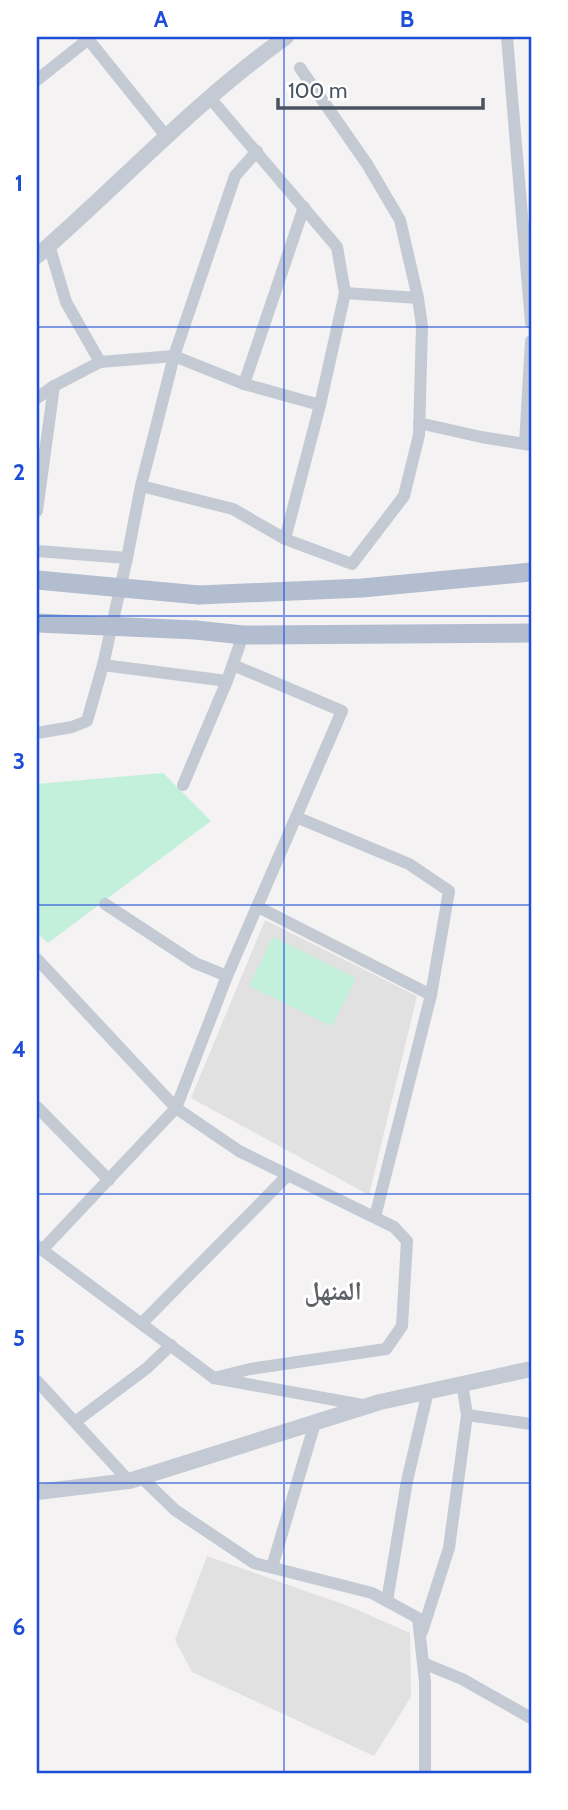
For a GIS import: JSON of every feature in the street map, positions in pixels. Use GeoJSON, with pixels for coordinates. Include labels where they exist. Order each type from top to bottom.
{"type":"FeatureCollection","features":[{"type":"Feature","properties":{"kind":"main road"},"geometry":{"type":"LineString","coordinates":[[37,580],[200,595],[362,588],[531,572]]}},
{"type":"Feature","properties":{"kind":"main road"},"geometry":{"type":"LineString","coordinates":[[37,623],[196,629],[243,635],[531,633]]}},
{"type":"Feature","properties":{"kind":"street"},"geometry":{"type":"LineString","coordinates":[[100,362],[66,302],[43,251],[166,136],[286,37]]}},
{"type":"Feature","properties":{"kind":"street"},"geometry":{"type":"LineString","coordinates":[[507,37],[529,263],[531,323]]}},
{"type":"Feature","properties":{"kind":"street"},"geometry":{"type":"LineString","coordinates":[[38,76],[90,38],[166,136]]}},
{"type":"Feature","properties":{"kind":"street"},"geometry":{"type":"LineString","coordinates":[[141,486],[233,509],[285,539],[352,564],[404,496],[419,435],[422,326],[400,220],[367,164],[300,68]]}},
{"type":"Feature","properties":{"kind":"street"},"geometry":{"type":"LineString","coordinates":[[211,98],[337,247],[345,293],[320,405],[285,539]]}},
{"type":"Feature","properties":{"kind":"street"},"geometry":{"type":"LineString","coordinates":[[37,733],[72,727],[87,720],[103,665],[141,486],[174,356],[235,176],[257,150]]}},
{"type":"Feature","properties":{"kind":"street"},"geometry":{"type":"LineString","coordinates":[[244,384],[304,207]]}},
{"type":"Feature","properties":{"kind":"street"},"geometry":{"type":"LineString","coordinates":[[345,293],[418,298]]}},
{"type":"Feature","properties":{"kind":"street"},"geometry":{"type":"LineString","coordinates":[[419,423],[481,438],[528,444],[531,341]]}},
{"type":"Feature","properties":{"kind":"street"},"geometry":{"type":"LineString","coordinates":[[37,398],[100,362],[174,356],[244,384],[320,405]]}},
{"type":"Feature","properties":{"kind":"street"},"geometry":{"type":"LineString","coordinates":[[37,511],[54,386]]}},
{"type":"Feature","properties":{"kind":"street"},"geometry":{"type":"LineString","coordinates":[[37,551],[127,558]]}},
{"type":"Feature","properties":{"kind":"street"},"geometry":{"type":"LineString","coordinates":[[183,785],[227,681],[243,635]]}},
{"type":"Feature","properties":{"kind":"street"},"geometry":{"type":"LineString","coordinates":[[103,665],[227,681]]}},
{"type":"Feature","properties":{"kind":"street"},"geometry":{"type":"LineString","coordinates":[[233,665],[342,711],[228,976],[176,1108],[109,1180],[40,1247],[214,1378],[369,1406]]}},
{"type":"Feature","properties":{"kind":"street"},"geometry":{"type":"LineString","coordinates":[[296,817],[410,864],[449,891],[431,995],[375,1217]]}},
{"type":"Feature","properties":{"kind":"street"},"geometry":{"type":"LineString","coordinates":[[105,904],[195,963],[228,976]]}},
{"type":"Feature","properties":{"kind":"street"},"geometry":{"type":"LineString","coordinates":[[258,907],[431,995]]}},
{"type":"Feature","properties":{"kind":"street"},"geometry":{"type":"LineString","coordinates":[[37,959],[176,1108],[239,1151],[394,1227],[407,1241],[402,1326],[386,1349],[250,1369],[214,1378]]}},
{"type":"Feature","properties":{"kind":"street"},"geometry":{"type":"LineString","coordinates":[[37,1107],[109,1180]]}},
{"type":"Feature","properties":{"kind":"street"},"geometry":{"type":"LineString","coordinates":[[142,1323],[288,1175]]}},
{"type":"Feature","properties":{"kind":"street"},"geometry":{"type":"LineString","coordinates":[[75,1422],[146,1368],[171,1345]]}},
{"type":"Feature","properties":{"kind":"street"},"geometry":{"type":"LineString","coordinates":[[37,1492],[135,1479],[369,1406],[531,1369]]}},
{"type":"Feature","properties":{"kind":"street"},"geometry":{"type":"LineString","coordinates":[[37,1381],[75,1422],[135,1479],[175,1510],[254,1563],[372,1593],[418,1618],[423,1663],[425,1773]]}},
{"type":"Feature","properties":{"kind":"street"},"geometry":{"type":"LineString","coordinates":[[420,1638],[449,1548],[467,1415],[462,1383]]}},
{"type":"Feature","properties":{"kind":"street"},"geometry":{"type":"LineString","coordinates":[[387,1601],[407,1481],[428,1391]]}},
{"type":"Feature","properties":{"kind":"street"},"geometry":{"type":"LineString","coordinates":[[467,1415],[531,1424]]}},
{"type":"Feature","properties":{"kind":"street"},"geometry":{"type":"LineString","coordinates":[[272,1567],[315,1423]]}},
{"type":"Feature","properties":{"kind":"street"},"geometry":{"type":"LineString","coordinates":[[423,1663],[462,1679],[531,1718]]}},
{"type":"Feature","properties":{"kind":"shaded area"},"geometry":{"type":"Polygon","coordinates":[[[265,920],[417,996],[369,1195],[191,1098],[265,920]]]}},
{"type":"Feature","properties":{"kind":"shaded area"},"geometry":{"type":"Polygon","coordinates":[[[207,1556],[351,1607],[410,1633],[411,1697],[374,1756],[192,1672],[175,1640],[207,1556]]]}},
{"type":"Feature","properties":{"kind":"green space"},"geometry":{"type":"Polygon","coordinates":[[[163,773],[211,821],[48,943],[37,933],[37,784],[163,773]]]}},
{"type":"Feature","properties":{"kind":"green space"},"geometry":{"type":"Polygon","coordinates":[[[273,937],[356,978],[332,1026],[249,986],[273,937]]]}},
{"type":"Feature","properties":{"kind":"district","name":"المنهل"},"geometry":{"type":"Point","coordinates":[333,1291]}}]}
